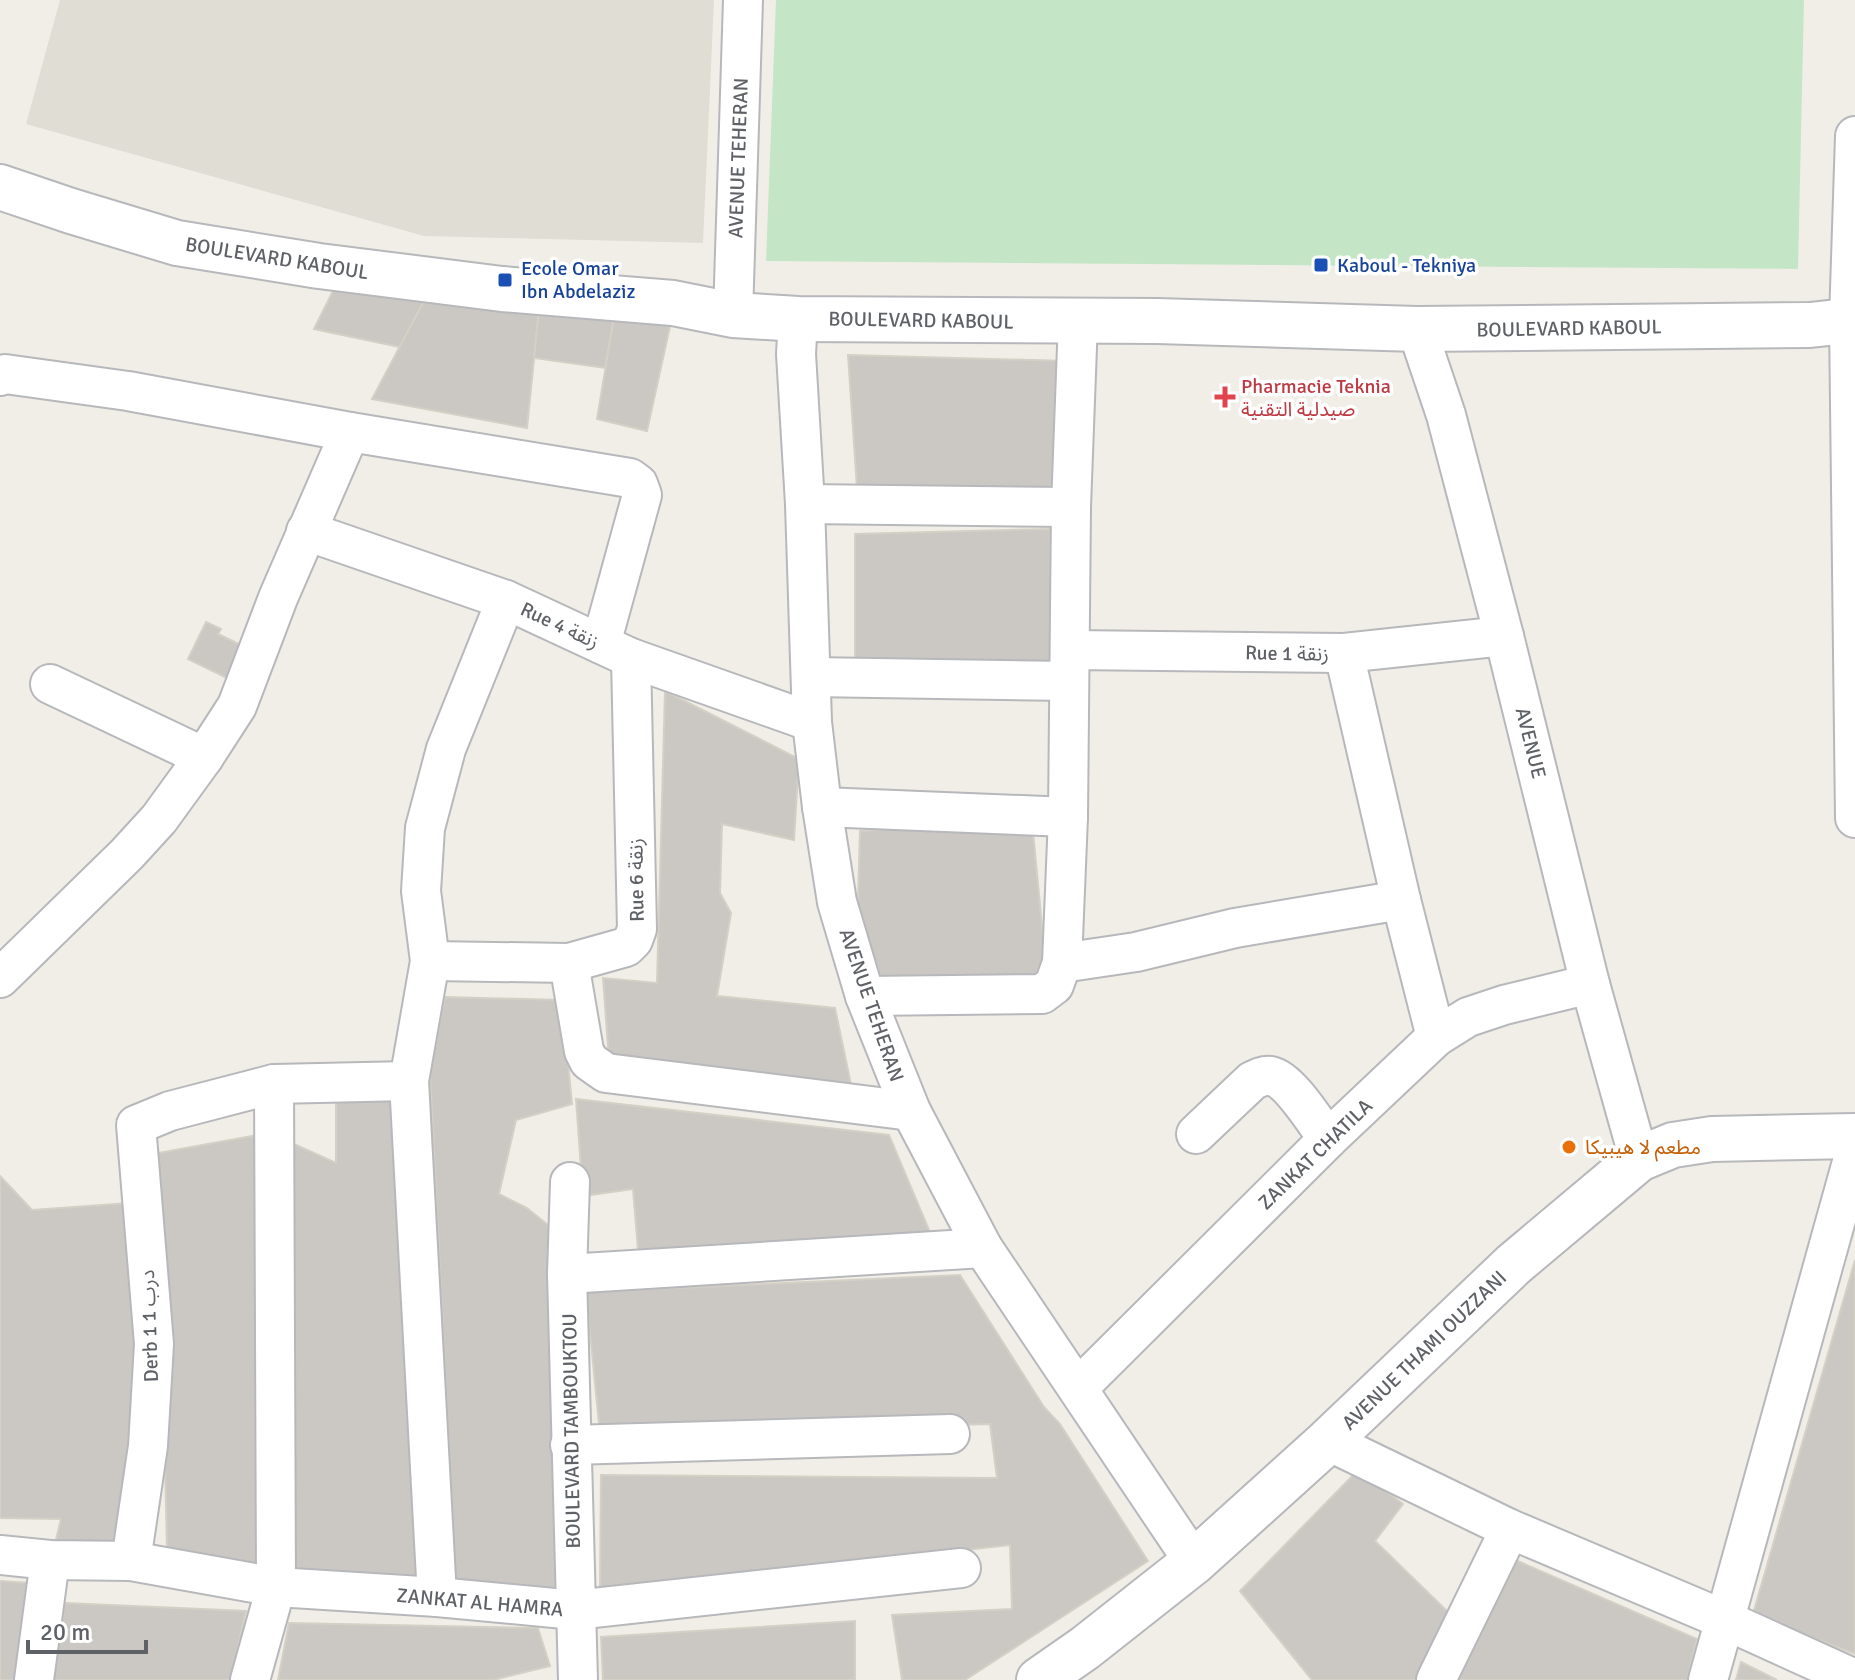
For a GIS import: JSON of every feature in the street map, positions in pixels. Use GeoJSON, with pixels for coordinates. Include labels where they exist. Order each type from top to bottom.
{"type":"FeatureCollection","features":[{"type":"Feature","properties":{"kind":"street","name":"AVENUE TEHERAN"},"geometry":{"type":"LineString","coordinates":[[733,315],[743,0]]}},
{"type":"Feature","properties":{"kind":"street"},"geometry":{"type":"LineString","coordinates":[[1855,136],[1852,320],[1855,818]]}},
{"type":"Feature","properties":{"kind":"street","name":"BOULEVARD KABOUL"},"geometry":{"type":"LineString","coordinates":[[0,187],[177,243],[319,266],[502,289],[673,303],[733,315],[798,319],[1078,320],[1417,329],[1810,325],[1852,320]]}},
{"type":"Feature","properties":{"kind":"street","name":"AVENUE TEHERAN"},"geometry":{"type":"LineString","coordinates":[[798,319],[796,354],[805,504],[812,722],[837,902],[865,996],[911,1111],[983,1248],[1194,1562]]}},
{"type":"Feature","properties":{"kind":"street"},"geometry":{"type":"LineString","coordinates":[[865,996],[1042,994],[1054,985],[1062,963],[1078,320]]}},
{"type":"Feature","properties":{"kind":"street","name":"AVENUE"},"geometry":{"type":"LineString","coordinates":[[1417,329],[1446,415],[1590,984],[1639,1159]]}},
{"type":"Feature","properties":{"kind":"street"},"geometry":{"type":"LineString","coordinates":[[0,376],[5,374],[128,391],[350,432],[278,598],[237,706],[159,819],[0,978]]}},
{"type":"Feature","properties":{"kind":"street","name":"Rue 6 زنقة"},"geometry":{"type":"LineString","coordinates":[[350,432],[630,478],[638,484],[642,495],[616,651],[637,929],[633,940],[626,947],[569,963],[430,961]]}},
{"type":"Feature","properties":{"kind":"street"},"geometry":{"type":"LineString","coordinates":[[805,504],[1071,507]]}},
{"type":"Feature","properties":{"kind":"street","name":"Rue 4 زنقة"},"geometry":{"type":"LineString","coordinates":[[306,531],[506,600],[616,651],[812,722]]}},
{"type":"Feature","properties":{"kind":"street"},"geometry":{"type":"LineString","coordinates":[[437,1597],[409,1081],[430,961],[421,891],[425,828],[446,749],[506,600]]}},
{"type":"Feature","properties":{"kind":"street","name":"Rue 1 زنقة"},"geometry":{"type":"LineString","coordinates":[[811,677],[1344,653],[1504,636]]}},
{"type":"Feature","properties":{"kind":"street"},"geometry":{"type":"LineString","coordinates":[[1344,653],[1436,1037]]}},
{"type":"Feature","properties":{"kind":"street"},"geometry":{"type":"LineString","coordinates":[[50,684],[204,757]]}},
{"type":"Feature","properties":{"kind":"street"},"geometry":{"type":"LineString","coordinates":[[822,807],[1068,817]]}},
{"type":"Feature","properties":{"kind":"street"},"geometry":{"type":"LineString","coordinates":[[1062,963],[1136,952],[1235,928],[1401,900]]}},
{"type":"Feature","properties":{"kind":"street"},"geometry":{"type":"LineString","coordinates":[[569,963],[584,1051],[589,1061],[606,1073],[911,1111]]}},
{"type":"Feature","properties":{"kind":"street","name":"ZANKAT CHATILA"},"geometry":{"type":"LineString","coordinates":[[1078,1388],[1328,1139],[1436,1037],[1468,1017],[1590,984]]}},
{"type":"Feature","properties":{"kind":"street"},"geometry":{"type":"LineString","coordinates":[[1196,1134],[1252,1081],[1270,1076],[1288,1087],[1328,1139]]}},
{"type":"Feature","properties":{"kind":"street"},"geometry":{"type":"LineString","coordinates":[[250,1680],[276,1587],[274,1084],[409,1081]]}},
{"type":"Feature","properties":{"kind":"street","name":"Derb 1 درب 1"},"geometry":{"type":"LineString","coordinates":[[131,1561],[148,1446],[154,1344],[136,1125],[170,1111],[274,1084]]}},
{"type":"Feature","properties":{"kind":"street","name":"AVENUE THAMI OUZZANI"},"geometry":{"type":"LineString","coordinates":[[1039,1680],[1085,1648],[1194,1562],[1328,1441],[1514,1264],[1639,1159],[1673,1145],[1712,1139],[1855,1136]]}},
{"type":"Feature","properties":{"kind":"street"},"geometry":{"type":"LineString","coordinates":[[1708,1680],[1855,1151]]}},
{"type":"Feature","properties":{"kind":"street","name":"BOULEVARD TAMBOUKTOU"},"geometry":{"type":"LineString","coordinates":[[570,1182],[567,1274],[576,1680]]}},
{"type":"Feature","properties":{"kind":"street"},"geometry":{"type":"LineString","coordinates":[[567,1274],[983,1248]]}},
{"type":"Feature","properties":{"kind":"street"},"geometry":{"type":"LineString","coordinates":[[570,1445],[950,1434]]}},
{"type":"Feature","properties":{"kind":"street"},"geometry":{"type":"LineString","coordinates":[[1328,1441],[1510,1529],[1855,1679]]}},
{"type":"Feature","properties":{"kind":"street"},"geometry":{"type":"LineString","coordinates":[[1436,1680],[1510,1529]]}},
{"type":"Feature","properties":{"kind":"street","name":"ZANKAT AL HAMRA"},"geometry":{"type":"LineString","coordinates":[[0,1555],[50,1560],[131,1561],[276,1587],[575,1610],[961,1568]]}},
{"type":"Feature","properties":{"kind":"street"},"geometry":{"type":"LineString","coordinates":[[34,1680],[50,1560]]}},
{"type":"Feature","properties":{"kind":"shaded area"},"geometry":{"type":"Polygon","coordinates":[[[60,0],[714,0],[703,243],[424,236],[26,124],[60,0]]]}},
{"type":"Feature","properties":{"kind":"green space"},"geometry":{"type":"Polygon","coordinates":[[[776,0],[1804,0],[1798,269],[766,261],[776,0]]]}},
{"type":"Feature","properties":{"kind":"building"},"geometry":{"type":"Polygon","coordinates":[[[341,275],[432,286],[400,347],[314,329],[341,275]]]}},
{"type":"Feature","properties":{"kind":"building"},"geometry":{"type":"Polygon","coordinates":[[[432,286],[539,310],[527,428],[372,399],[432,286]]]}},
{"type":"Feature","properties":{"kind":"building"},"geometry":{"type":"Polygon","coordinates":[[[539,310],[614,317],[605,368],[534,358],[539,310]]]}},
{"type":"Feature","properties":{"kind":"building"},"geometry":{"type":"Polygon","coordinates":[[[614,317],[671,322],[647,431],[597,419],[614,317]]]}},
{"type":"Feature","properties":{"kind":"building"},"geometry":{"type":"Polygon","coordinates":[[[848,355],[1067,361],[1064,487],[857,488],[848,355]]]}},
{"type":"Feature","properties":{"kind":"building"},"geometry":{"type":"Polygon","coordinates":[[[1050,529],[1051,671],[855,667],[855,534],[1050,529]]]}},
{"type":"Feature","properties":{"kind":"building"},"geometry":{"type":"Polygon","coordinates":[[[206,622],[221,629],[218,634],[253,651],[237,683],[188,659],[206,622]]]}},
{"type":"Feature","properties":{"kind":"building"},"geometry":{"type":"Polygon","coordinates":[[[665,691],[799,759],[794,840],[722,824],[720,893],[731,913],[717,996],[835,1008],[854,1099],[609,1061],[603,978],[657,983],[665,691]]]}},
{"type":"Feature","properties":{"kind":"building"},"geometry":{"type":"Polygon","coordinates":[[[1032,821],[1048,989],[883,987],[857,932],[860,831],[1032,821]]]}},
{"type":"Feature","properties":{"kind":"building"},"geometry":{"type":"Polygon","coordinates":[[[445,997],[562,1000],[572,1104],[516,1120],[499,1194],[527,1208],[548,1225],[557,1597],[456,1586],[430,1074],[445,997]]]}},
{"type":"Feature","properties":{"kind":"building"},"geometry":{"type":"Polygon","coordinates":[[[336,1090],[396,1093],[427,1582],[293,1569],[292,1143],[336,1163],[336,1090]]]}},
{"type":"Feature","properties":{"kind":"building"},"geometry":{"type":"Polygon","coordinates":[[[576,1099],[889,1135],[932,1237],[638,1250],[633,1189],[583,1196],[576,1099]]]}},
{"type":"Feature","properties":{"kind":"building"},"geometry":{"type":"Polygon","coordinates":[[[263,1134],[263,1567],[167,1550],[158,1153],[263,1134]]]}},
{"type":"Feature","properties":{"kind":"building"},"geometry":{"type":"Polygon","coordinates":[[[0,1176],[32,1210],[129,1203],[135,1379],[120,1516],[121,1552],[54,1548],[61,1519],[0,1518],[0,1176]]]}},
{"type":"Feature","properties":{"kind":"building"},"geometry":{"type":"Polygon","coordinates":[[[1855,1260],[1855,1654],[1753,1614],[1855,1260]]]}},
{"type":"Feature","properties":{"kind":"building"},"geometry":{"type":"Polygon","coordinates":[[[960,1275],[1148,1561],[965,1680],[902,1680],[892,1615],[1012,1609],[1010,1545],[600,1591],[601,1475],[997,1478],[990,1424],[600,1434],[586,1292],[960,1275]]]}},
{"type":"Feature","properties":{"kind":"building"},"geometry":{"type":"Polygon","coordinates":[[[1358,1470],[1403,1504],[1375,1541],[1449,1613],[1417,1680],[1312,1680],[1240,1591],[1358,1470]]]}},
{"type":"Feature","properties":{"kind":"building"},"geometry":{"type":"Polygon","coordinates":[[[1513,1559],[1697,1639],[1687,1680],[1449,1680],[1513,1559]]]}},
{"type":"Feature","properties":{"kind":"building"},"geometry":{"type":"Polygon","coordinates":[[[0,1581],[29,1583],[18,1680],[0,1680],[0,1581]]]}},
{"type":"Feature","properties":{"kind":"building"},"geometry":{"type":"Polygon","coordinates":[[[65,1603],[246,1611],[230,1680],[53,1680],[65,1603]]]}},
{"type":"Feature","properties":{"kind":"building"},"geometry":{"type":"Polygon","coordinates":[[[855,1621],[855,1680],[603,1680],[601,1637],[855,1621]]]}},
{"type":"Feature","properties":{"kind":"building"},"geometry":{"type":"Polygon","coordinates":[[[289,1623],[538,1628],[550,1666],[493,1680],[278,1680],[289,1623]]]}},
{"type":"Feature","properties":{"kind":"building"},"geometry":{"type":"Polygon","coordinates":[[[1741,1662],[1777,1680],[1736,1680],[1741,1662]]]}},
{"type":"Feature","properties":{"kind":"place","name":"Kaboul - Tekniya"},"geometry":{"type":"Point","coordinates":[1321,265]}},
{"type":"Feature","properties":{"kind":"place","name":"Ecole Omar Ibn Abdelaziz"},"geometry":{"type":"Point","coordinates":[505,280]}},
{"type":"Feature","properties":{"kind":"place","name":"Pharmacie Teknia صيدلية التقنية"},"geometry":{"type":"Point","coordinates":[1225,397]}},
{"type":"Feature","properties":{"kind":"place","name":"مطعم لا هيبيكا"},"geometry":{"type":"Point","coordinates":[1569,1147]}}]}
